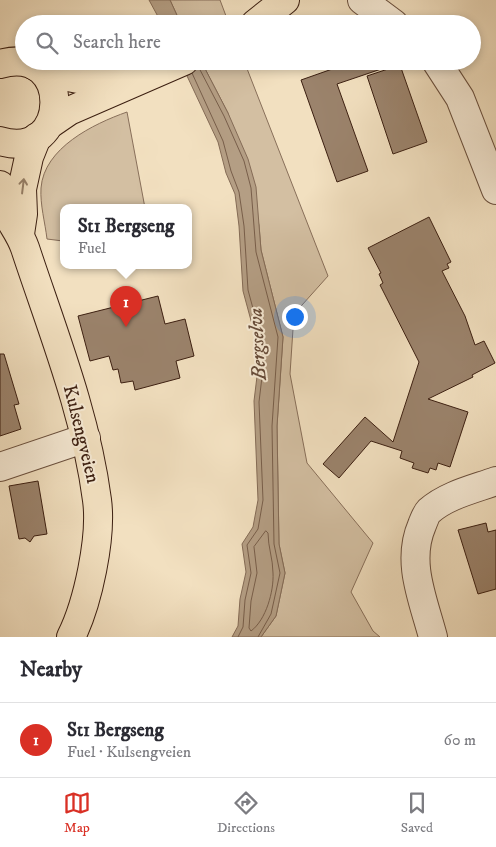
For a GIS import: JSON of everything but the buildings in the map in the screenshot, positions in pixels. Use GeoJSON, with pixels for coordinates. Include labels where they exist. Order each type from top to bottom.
{"type":"FeatureCollection","features":[{"type":"Feature","properties":{"kind":"main road"},"geometry":{"type":"LineString","coordinates":[[266,15],[285,0]]}},
{"type":"Feature","properties":{"kind":"main road","name":"Kulsengveien"},"geometry":{"type":"LineString","coordinates":[[10,236],[23,214],[22,188],[29,157],[55,112],[56,99],[49,80],[30,70]]}},
{"type":"Feature","properties":{"kind":"main road"},"geometry":{"type":"LineString","coordinates":[[42,70],[81,81],[136,82]]}},
{"type":"Feature","properties":{"kind":"main road"},"geometry":{"type":"LineString","coordinates":[[0,142],[14,144],[26,142],[69,111],[163,70]]}},
{"type":"Feature","properties":{"kind":"main road","name":"Kulsengveien"},"geometry":{"type":"LineString","coordinates":[[0,185],[10,236],[79,412],[98,502],[96,542],[87,591],[78,622],[71,637]]}},
{"type":"Feature","properties":{"kind":"street"},"geometry":{"type":"LineString","coordinates":[[362,0],[382,15]]}},
{"type":"Feature","properties":{"kind":"street"},"geometry":{"type":"LineString","coordinates":[[442,70],[460,98],[496,190]]}},
{"type":"Feature","properties":{"kind":"street"},"geometry":{"type":"LineString","coordinates":[[0,467],[86,438]]}},
{"type":"Feature","properties":{"kind":"street"},"geometry":{"type":"LineString","coordinates":[[433,637],[415,570],[414,549],[420,531],[428,512],[455,495],[496,481]]}},
{"type":"Feature","properties":{"kind":"shaded area"},"geometry":{"type":"Polygon","coordinates":[[[170,0],[220,0],[226,15],[177,15],[170,0]]]}},
{"type":"Feature","properties":{"kind":"shaded area"},"geometry":{"type":"Polygon","coordinates":[[[206,70],[248,70],[328,276],[294,314],[290,374],[307,463],[373,543],[351,592],[373,631],[380,637],[261,637],[276,616],[285,573],[279,544],[277,426],[283,337],[261,250],[259,225],[228,113],[206,70]]]}},
{"type":"Feature","properties":{"kind":"shaded area"},"geometry":{"type":"Polygon","coordinates":[[[127,112],[144,204],[60,204],[60,241],[47,239],[41,188],[44,174],[51,161],[72,140],[127,112]]]}},
{"type":"Feature","properties":{"kind":"water"},"geometry":{"type":"Polygon","coordinates":[[[149,0],[170,0],[177,15],[157,15],[149,0]]]}},
{"type":"Feature","properties":{"kind":"water","name":"Bergselva"},"geometry":{"type":"Polygon","coordinates":[[[184,70],[206,70],[228,113],[248,159],[256,187],[261,250],[283,337],[277,426],[279,544],[285,573],[276,616],[261,637],[232,637],[238,626],[240,599],[246,572],[242,544],[253,527],[258,500],[254,401],[259,360],[256,339],[243,291],[235,194],[226,173],[218,142],[184,70]]]}},
{"type":"Feature","properties":{"kind":"place","name":"St1 Bergseng"},"geometry":{"type":"Point","coordinates":[126,327]}}]}
